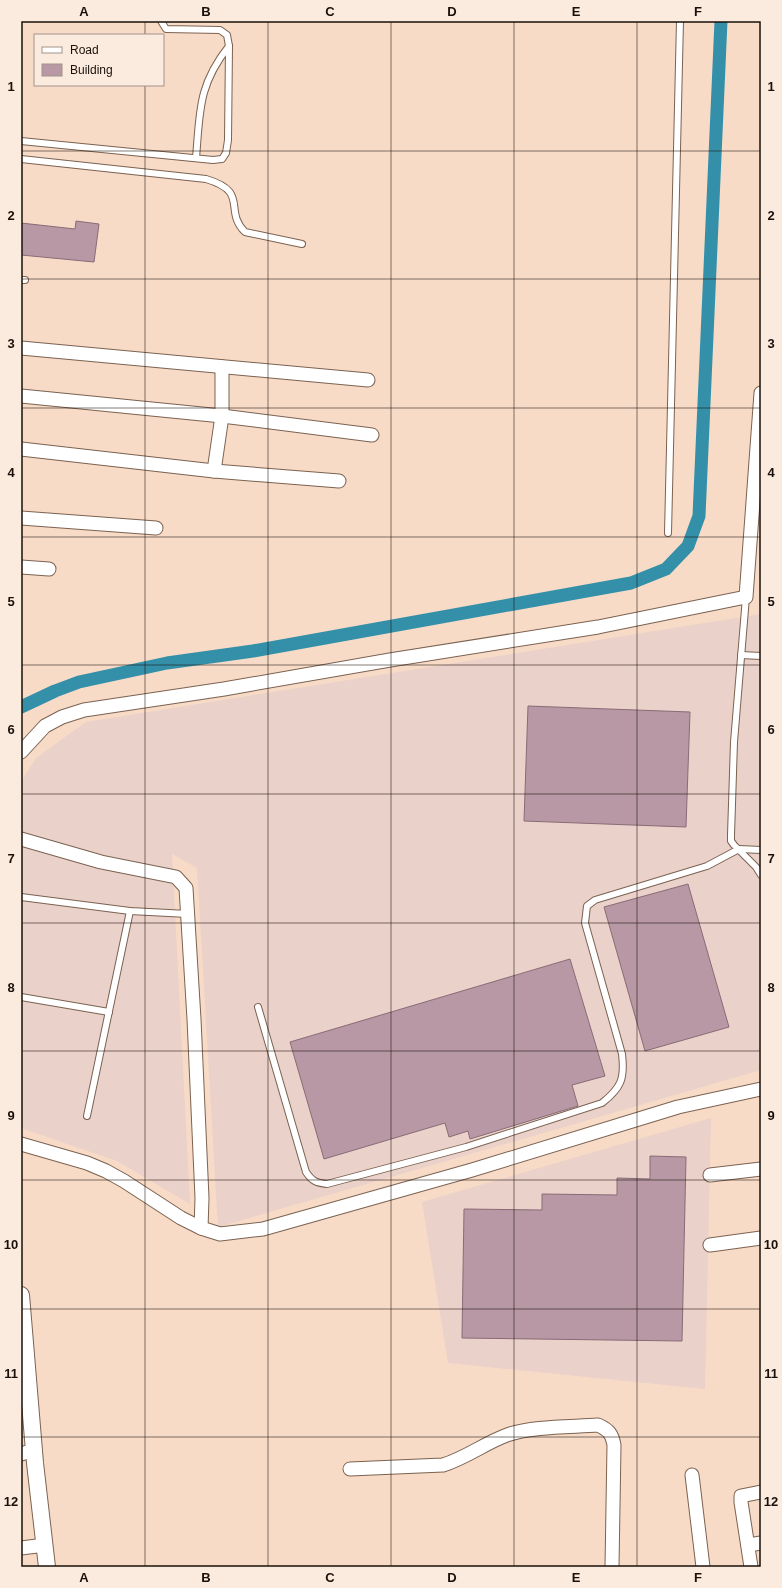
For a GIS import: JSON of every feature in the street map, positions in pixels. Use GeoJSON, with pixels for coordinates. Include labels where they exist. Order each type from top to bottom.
{"type":"FeatureCollection","features":[{"type":"Feature","properties":{"kind":"street"},"geometry":{"type":"LineString","coordinates":[[21,348],[368,380]]}},
{"type":"Feature","properties":{"kind":"street"},"geometry":{"type":"LineString","coordinates":[[214,471],[222,416],[222,367]]}},
{"type":"Feature","properties":{"kind":"street"},"geometry":{"type":"LineString","coordinates":[[21,752],[45,726],[62,717],[84,710],[224,689],[390,660],[598,628],[746,597],[761,393]]}},
{"type":"Feature","properties":{"kind":"street"},"geometry":{"type":"LineString","coordinates":[[21,396],[222,416],[372,435]]}},
{"type":"Feature","properties":{"kind":"street"},"geometry":{"type":"LineString","coordinates":[[21,449],[214,471],[339,480]]}},
{"type":"Feature","properties":{"kind":"street"},"geometry":{"type":"LineString","coordinates":[[21,518],[156,528]]}},
{"type":"Feature","properties":{"kind":"street"},"geometry":{"type":"LineString","coordinates":[[21,567],[49,569]]}},
{"type":"Feature","properties":{"kind":"street"},"geometry":{"type":"LineString","coordinates":[[21,840],[101,862],[176,877],[186,888],[202,1198],[201,1228]]}},
{"type":"Feature","properties":{"kind":"street"},"geometry":{"type":"LineString","coordinates":[[21,1144],[87,1163],[106,1171],[124,1180],[181,1218],[201,1228],[220,1234],[263,1229],[472,1170],[678,1107],[761,1089]]}},
{"type":"Feature","properties":{"kind":"street"},"geometry":{"type":"LineString","coordinates":[[710,1175],[761,1169]]}},
{"type":"Feature","properties":{"kind":"street"},"geometry":{"type":"LineString","coordinates":[[710,1245],[761,1238]]}},
{"type":"Feature","properties":{"kind":"street"},"geometry":{"type":"LineString","coordinates":[[21,1294],[30,1378],[28,1452],[45,1545],[47,1567]]}},
{"type":"Feature","properties":{"kind":"street"},"geometry":{"type":"LineString","coordinates":[[350,1469],[444,1465],[456,1461],[486,1444],[509,1434],[526,1431],[598,1425],[607,1429],[612,1435],[614,1445],[612,1567]]}},
{"type":"Feature","properties":{"kind":"street"},"geometry":{"type":"LineString","coordinates":[[692,1475],[703,1567]]}},
{"type":"Feature","properties":{"kind":"street"},"geometry":{"type":"LineString","coordinates":[[751,1567],[741,1502],[742,1496],[761,1492]]}},
{"type":"Feature","properties":{"kind":"street"},"geometry":{"type":"LineString","coordinates":[[748,1545],[761,1543]]}},
{"type":"Feature","properties":{"kind":"street"},"geometry":{"type":"LineString","coordinates":[[21,1548],[45,1545]]}},
{"type":"Feature","properties":{"kind":"lane"},"geometry":{"type":"LineString","coordinates":[[21,141],[213,160],[222,159],[226,153],[229,46],[227,35],[220,30],[166,29],[161,21]]}},
{"type":"Feature","properties":{"kind":"lane"},"geometry":{"type":"LineString","coordinates":[[668,533],[680,21]]}},
{"type":"Feature","properties":{"kind":"lane"},"geometry":{"type":"LineString","coordinates":[[196,158],[201,104],[205,86],[216,63],[229,46]]}},
{"type":"Feature","properties":{"kind":"lane"},"geometry":{"type":"LineString","coordinates":[[21,159],[220,183],[230,191],[235,204],[239,226],[245,232],[302,244]]}},
{"type":"Feature","properties":{"kind":"lane"},"geometry":{"type":"LineString","coordinates":[[746,597],[734,742],[731,841],[756,867],[761,875]]}},
{"type":"Feature","properties":{"kind":"lane"},"geometry":{"type":"LineString","coordinates":[[741,655],[761,656]]}},
{"type":"Feature","properties":{"kind":"lane"},"geometry":{"type":"LineString","coordinates":[[258,1007],[306,1172],[311,1180],[318,1184],[327,1184],[466,1147],[602,1103],[612,1095],[620,1085],[624,1072],[622,1054],[585,923],[587,906],[595,900],[707,866],[739,848],[761,850]]}},
{"type":"Feature","properties":{"kind":"lane"},"geometry":{"type":"LineString","coordinates":[[21,897],[130,911],[188,914]]}},
{"type":"Feature","properties":{"kind":"lane"},"geometry":{"type":"LineString","coordinates":[[87,1116],[130,911]]}},
{"type":"Feature","properties":{"kind":"lane"},"geometry":{"type":"LineString","coordinates":[[21,997],[109,1012]]}},
{"type":"Feature","properties":{"kind":"shaded area"},"geometry":{"type":"Polygon","coordinates":[[[761,614],[761,1070],[218,1227],[197,868],[172,854],[190,1204],[117,1161],[21,1128],[21,782],[36,758],[86,722],[761,614]]]}},
{"type":"Feature","properties":{"kind":"shaded area"},"geometry":{"type":"Polygon","coordinates":[[[711,1118],[705,1389],[448,1363],[422,1202],[711,1118]]]}},
{"type":"Feature","properties":{"kind":"building"},"geometry":{"type":"Polygon","coordinates":[[[76,221],[99,224],[94,262],[21,255],[21,223],[75,229],[76,221]]]}},
{"type":"Feature","properties":{"kind":"building"},"geometry":{"type":"Polygon","coordinates":[[[528,706],[690,712],[686,827],[524,821],[528,706]]]}},
{"type":"Feature","properties":{"kind":"building"},"geometry":{"type":"Polygon","coordinates":[[[688,884],[729,1027],[645,1051],[604,907],[688,884]]]}},
{"type":"Feature","properties":{"kind":"building"},"geometry":{"type":"Polygon","coordinates":[[[570,959],[605,1076],[572,1085],[578,1106],[470,1139],[468,1131],[449,1137],[445,1123],[324,1159],[290,1042],[570,959]]]}},
{"type":"Feature","properties":{"kind":"building"},"geometry":{"type":"Polygon","coordinates":[[[650,1156],[686,1157],[682,1341],[462,1338],[464,1209],[542,1210],[542,1194],[617,1195],[617,1178],[650,1179],[650,1156]]]}},
{"type":"Feature","properties":{"kind":"waterway"},"geometry":{"type":"LineString","coordinates":[[21,707],[55,691],[79,682],[167,663],[253,651],[631,583],[666,569],[688,546],[699,516],[721,21]]}}]}
